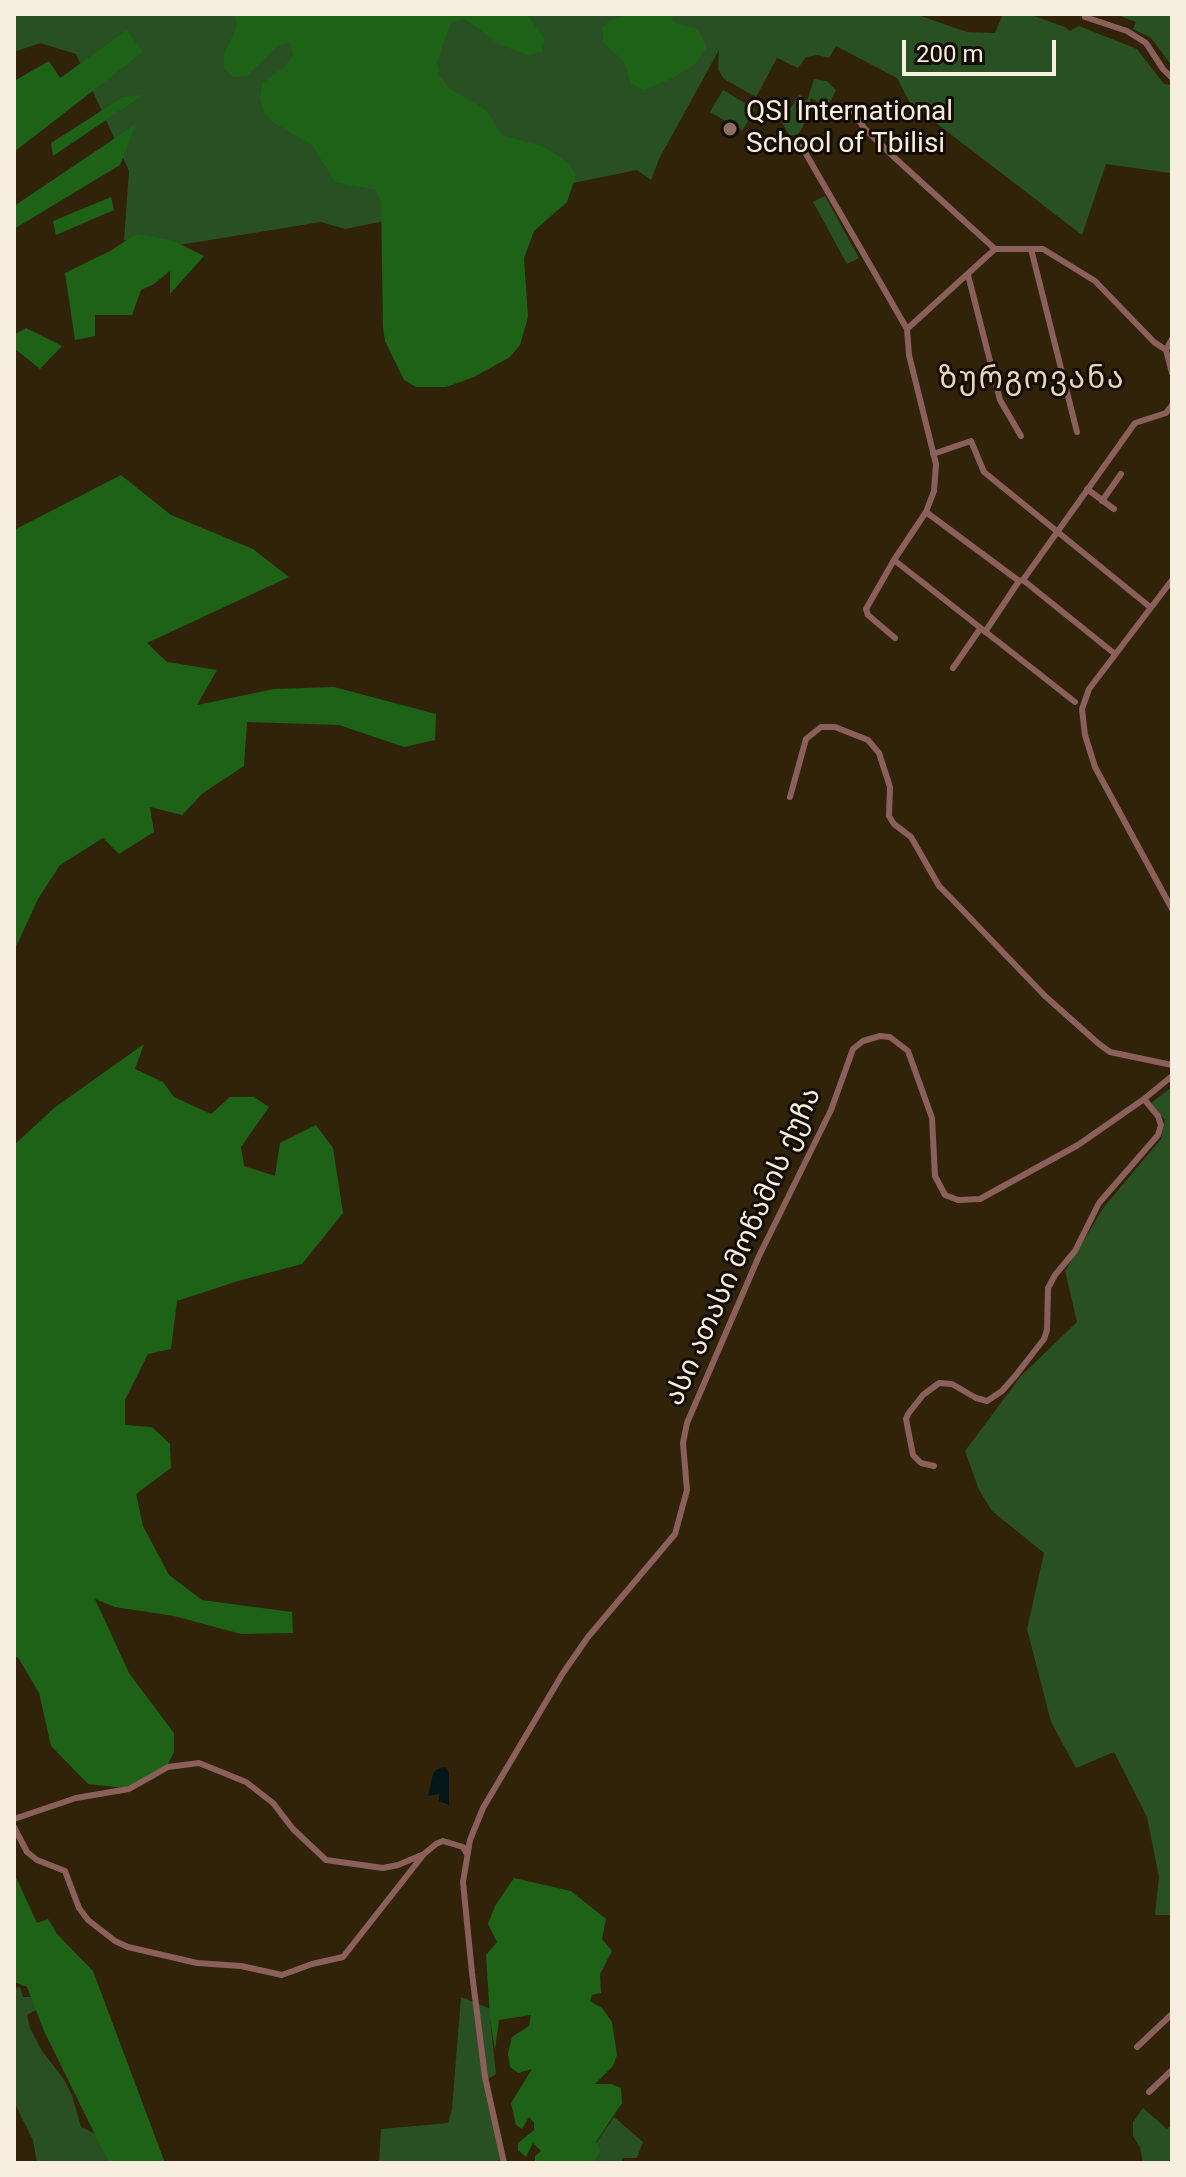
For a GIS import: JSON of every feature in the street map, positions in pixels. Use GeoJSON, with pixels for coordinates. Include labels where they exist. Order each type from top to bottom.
{"type":"FeatureCollection","features":[{"type":"Feature","properties":{"kind":"street"},"geometry":{"type":"LineString","coordinates":[[1085,17],[1127,31],[1146,43],[1172,78]]}},
{"type":"Feature","properties":{"kind":"street"},"geometry":{"type":"LineString","coordinates":[[851,108],[864,128],[995,249],[1043,249],[1095,281],[1154,342],[1166,350],[1172,373]]}},
{"type":"Feature","properties":{"kind":"street"},"geometry":{"type":"LineString","coordinates":[[802,147],[907,329],[909,355],[936,464],[934,491],[926,512],[866,609],[868,615],[895,638]]}},
{"type":"Feature","properties":{"kind":"street"},"geometry":{"type":"LineString","coordinates":[[907,329],[995,249]]}},
{"type":"Feature","properties":{"kind":"street"},"geometry":{"type":"LineString","coordinates":[[1031,249],[1077,432]]}},
{"type":"Feature","properties":{"kind":"street"},"geometry":{"type":"LineString","coordinates":[[968,275],[1000,400],[1021,436]]}},
{"type":"Feature","properties":{"kind":"street"},"geometry":{"type":"LineString","coordinates":[[1166,350],[1172,339]]}},
{"type":"Feature","properties":{"kind":"street"},"geometry":{"type":"LineString","coordinates":[[953,668],[1135,423],[1166,413],[1172,405]]}},
{"type":"Feature","properties":{"kind":"street"},"geometry":{"type":"LineString","coordinates":[[933,454],[971,441],[984,472],[1150,607]]}},
{"type":"Feature","properties":{"kind":"street"},"geometry":{"type":"LineString","coordinates":[[1102,501],[1121,474]]}},
{"type":"Feature","properties":{"kind":"street"},"geometry":{"type":"LineString","coordinates":[[1087,489],[1114,509]]}},
{"type":"Feature","properties":{"kind":"street"},"geometry":{"type":"LineString","coordinates":[[926,512],[1021,580],[1115,654]]}},
{"type":"Feature","properties":{"kind":"street"},"geometry":{"type":"LineString","coordinates":[[894,560],[1075,702]]}},
{"type":"Feature","properties":{"kind":"street"},"geometry":{"type":"LineString","coordinates":[[1172,580],[1089,689],[1083,704],[1085,735],[1095,767],[1172,909]]}},
{"type":"Feature","properties":{"kind":"street"},"geometry":{"type":"LineString","coordinates":[[790,797],[806,739],[821,727],[835,727],[868,740],[879,753],[890,787],[889,816],[911,837],[939,886],[1045,996],[1099,1044],[1110,1052],[1172,1065]]}},
{"type":"Feature","properties":{"kind":"street","name":"ასი ათასი მოწამის ქუჩა"},"geometry":{"type":"LineString","coordinates":[[504,2163],[485,2077],[472,1973],[463,1882],[467,1854],[483,1808],[563,1673],[588,1637],[675,1534],[687,1490],[683,1443],[687,1423],[759,1256],[831,1110],[856,1046],[871,1037],[880,1036],[890,1037],[908,1051],[932,1118],[935,1176],[945,1195],[958,1200],[980,1199],[1078,1145],[1172,1076]]}},
{"type":"Feature","properties":{"kind":"street"},"geometry":{"type":"LineString","coordinates":[[934,1466],[921,1463],[913,1455],[906,1419],[908,1414],[923,1395],[939,1383],[952,1384],[987,1401],[1002,1391],[1044,1339],[1048,1288],[1055,1275],[1075,1251],[1099,1203],[1158,1135],[1161,1125],[1158,1116],[1144,1099]]}},
{"type":"Feature","properties":{"kind":"street"},"geometry":{"type":"LineString","coordinates":[[14,1819],[76,1798],[129,1789],[168,1767],[199,1763],[246,1782],[273,1803],[293,1829],[326,1860],[383,1868],[424,1854],[443,1841],[463,1847],[467,1854]]}},
{"type":"Feature","properties":{"kind":"street"},"geometry":{"type":"LineString","coordinates":[[14,1827],[27,1852],[37,1860],[65,1871],[79,1908],[88,1920],[115,1941],[128,1947],[197,1963],[241,1966],[282,1975],[343,1957],[424,1854]]}},
{"type":"Feature","properties":{"kind":"street"},"geometry":{"type":"LineString","coordinates":[[1137,2047],[1172,2014]]}},
{"type":"Feature","properties":{"kind":"street"},"geometry":{"type":"LineString","coordinates":[[1149,2092],[1172,2070]]}},
{"type":"Feature","properties":{"kind":"green space"},"geometry":{"type":"Polygon","coordinates":[[[14,14],[915,14],[967,32],[995,33],[1003,14],[1028,14],[1070,31],[1079,26],[1137,49],[1164,84],[1172,85],[1172,168],[1170,173],[1106,164],[1082,235],[910,103],[897,78],[836,46],[829,58],[818,55],[806,57],[798,68],[777,58],[756,97],[724,79],[718,69],[719,50],[659,159],[651,180],[637,170],[345,229],[321,222],[173,246],[124,240],[129,171],[76,54],[40,43],[14,52],[14,14]]]}},
{"type":"Feature","properties":{"kind":"green space"},"geometry":{"type":"Polygon","coordinates":[[[235,14],[527,14],[545,39],[542,52],[528,55],[500,45],[465,19],[451,22],[437,63],[440,76],[449,88],[486,110],[502,135],[544,147],[568,163],[576,175],[567,202],[534,231],[524,258],[528,317],[520,345],[510,357],[474,377],[446,387],[416,387],[404,380],[385,341],[381,203],[376,190],[335,182],[312,145],[274,123],[264,113],[260,98],[262,83],[284,67],[293,55],[290,42],[278,46],[247,76],[233,77],[224,68],[224,54],[237,26],[235,14]]]}},
{"type":"Feature","properties":{"kind":"green space"},"geometry":{"type":"Polygon","coordinates":[[[630,14],[674,14],[672,20],[678,24],[698,29],[707,47],[695,64],[671,79],[644,90],[631,84],[624,62],[603,42],[603,27],[609,21],[630,14]]]}},
{"type":"Feature","properties":{"kind":"green space"},"geometry":{"type":"Polygon","coordinates":[[[1115,14],[1172,14],[1172,66],[1151,38],[1133,29],[1136,22],[1115,14]]]}},
{"type":"Feature","properties":{"kind":"green space"},"geometry":{"type":"Polygon","coordinates":[[[127,30],[143,52],[14,152],[14,81],[49,61],[60,78],[127,30]]]}},
{"type":"Feature","properties":{"kind":"green space"},"geometry":{"type":"Polygon","coordinates":[[[814,79],[827,81],[836,90],[827,108],[811,98],[803,127],[798,134],[790,136],[778,116],[784,108],[789,111],[799,94],[807,101],[814,79]]]}},
{"type":"Feature","properties":{"kind":"green space"},"geometry":{"type":"Polygon","coordinates":[[[723,90],[755,109],[742,131],[710,112],[723,90]]]}},
{"type":"Feature","properties":{"kind":"green space"},"geometry":{"type":"Polygon","coordinates":[[[143,95],[53,156],[51,143],[123,97],[143,95]]]}},
{"type":"Feature","properties":{"kind":"green space"},"geometry":{"type":"Polygon","coordinates":[[[136,124],[120,165],[14,229],[14,206],[136,124]]]}},
{"type":"Feature","properties":{"kind":"green space"},"geometry":{"type":"Polygon","coordinates":[[[825,196],[859,258],[847,264],[813,202],[825,196]]]}},
{"type":"Feature","properties":{"kind":"green space"},"geometry":{"type":"Polygon","coordinates":[[[111,197],[114,210],[56,235],[53,221],[111,197]]]}},
{"type":"Feature","properties":{"kind":"green space"},"geometry":{"type":"Polygon","coordinates":[[[136,234],[172,240],[204,256],[170,294],[170,271],[141,290],[132,315],[95,315],[95,336],[75,340],[65,273],[136,234]]]}},
{"type":"Feature","properties":{"kind":"green space"},"geometry":{"type":"Polygon","coordinates":[[[26,328],[62,346],[40,369],[14,348],[14,335],[26,328]]]}},
{"type":"Feature","properties":{"kind":"green space"},"geometry":{"type":"Polygon","coordinates":[[[121,475],[171,515],[253,549],[289,577],[147,643],[167,662],[217,670],[197,705],[274,689],[334,687],[436,714],[435,740],[404,747],[339,725],[247,722],[244,766],[203,793],[182,815],[150,807],[154,832],[119,854],[103,838],[60,865],[38,899],[14,951],[14,530],[121,475]]]}},
{"type":"Feature","properties":{"kind":"green space"},"geometry":{"type":"Polygon","coordinates":[[[144,1044],[135,1069],[163,1082],[174,1097],[211,1114],[230,1097],[254,1097],[269,1107],[241,1147],[244,1166],[275,1176],[280,1143],[316,1125],[333,1148],[343,1213],[302,1264],[177,1301],[171,1349],[148,1354],[125,1400],[125,1425],[152,1427],[170,1444],[171,1468],[136,1494],[143,1526],[169,1575],[202,1600],[292,1612],[293,1633],[241,1634],[174,1616],[115,1607],[95,1599],[129,1673],[174,1733],[174,1752],[168,1764],[154,1779],[125,1788],[88,1784],[51,1746],[39,1693],[14,1655],[14,1145],[54,1108],[144,1044]]]}},
{"type":"Feature","properties":{"kind":"green space"},"geometry":{"type":"Polygon","coordinates":[[[1169,1089],[1172,1092],[1172,1915],[1155,1915],[1159,1877],[1147,1817],[1114,1752],[1076,1768],[1051,1722],[1027,1629],[1044,1553],[992,1511],[979,1490],[965,1451],[1021,1376],[1077,1322],[1065,1271],[1104,1207],[1161,1139],[1165,1120],[1151,1103],[1169,1089]]]}},
{"type":"Feature","properties":{"kind":"green space"},"geometry":{"type":"Polygon","coordinates":[[[14,1873],[37,1923],[48,1919],[57,1934],[93,1971],[165,2163],[109,2163],[44,2031],[27,1987],[14,1982],[14,1873]]]}},
{"type":"Feature","properties":{"kind":"green space"},"geometry":{"type":"Polygon","coordinates":[[[514,1878],[571,1891],[606,1919],[602,1939],[612,1951],[600,1974],[601,1993],[592,1995],[590,2001],[602,2008],[612,2022],[617,2055],[613,2066],[595,2084],[611,2084],[621,2088],[622,2103],[596,2142],[601,2151],[593,2163],[535,2163],[535,2156],[541,2151],[533,2143],[526,2157],[518,2150],[518,2143],[534,2130],[534,2123],[529,2117],[522,2129],[516,2125],[511,2103],[532,2069],[518,2073],[510,2067],[508,2053],[512,2037],[529,2026],[531,2015],[499,2020],[495,2050],[486,1955],[497,1942],[488,1924],[495,1906],[514,1878]]]}},
{"type":"Feature","properties":{"kind":"green space"},"geometry":{"type":"Polygon","coordinates":[[[20,1987],[23,1997],[34,1997],[38,2009],[27,2015],[30,2028],[72,2095],[81,2127],[96,2134],[109,2163],[37,2163],[33,2140],[14,2102],[14,1988],[20,1987]]]}},
{"type":"Feature","properties":{"kind":"green space"},"geometry":{"type":"Polygon","coordinates":[[[461,1997],[491,2009],[496,2074],[483,2082],[506,2163],[379,2163],[381,2129],[448,2123],[452,2109],[461,1997]]]}},
{"type":"Feature","properties":{"kind":"green space"},"geometry":{"type":"Polygon","coordinates":[[[1143,2108],[1167,2129],[1172,2125],[1172,2163],[1143,2163],[1140,2147],[1133,2136],[1133,2122],[1143,2108]]]}},
{"type":"Feature","properties":{"kind":"green space"},"geometry":{"type":"Polygon","coordinates":[[[614,2117],[643,2142],[637,2158],[622,2158],[622,2163],[593,2163],[601,2151],[596,2143],[614,2117]]]}},
{"type":"Feature","properties":{"kind":"shaded area"},"geometry":{"type":"Polygon","coordinates":[[[445,1767],[449,1773],[449,1805],[439,1801],[439,1794],[428,1796],[433,1774],[445,1767]]]}},
{"type":"Feature","properties":{"kind":"place","name":"QSI International School of Tbilisi"},"geometry":{"type":"Point","coordinates":[730,129]}},
{"type":"Feature","properties":{"kind":"district","name":"ზურგოვანა"},"geometry":{"type":"Point","coordinates":[1032,380]}}]}
